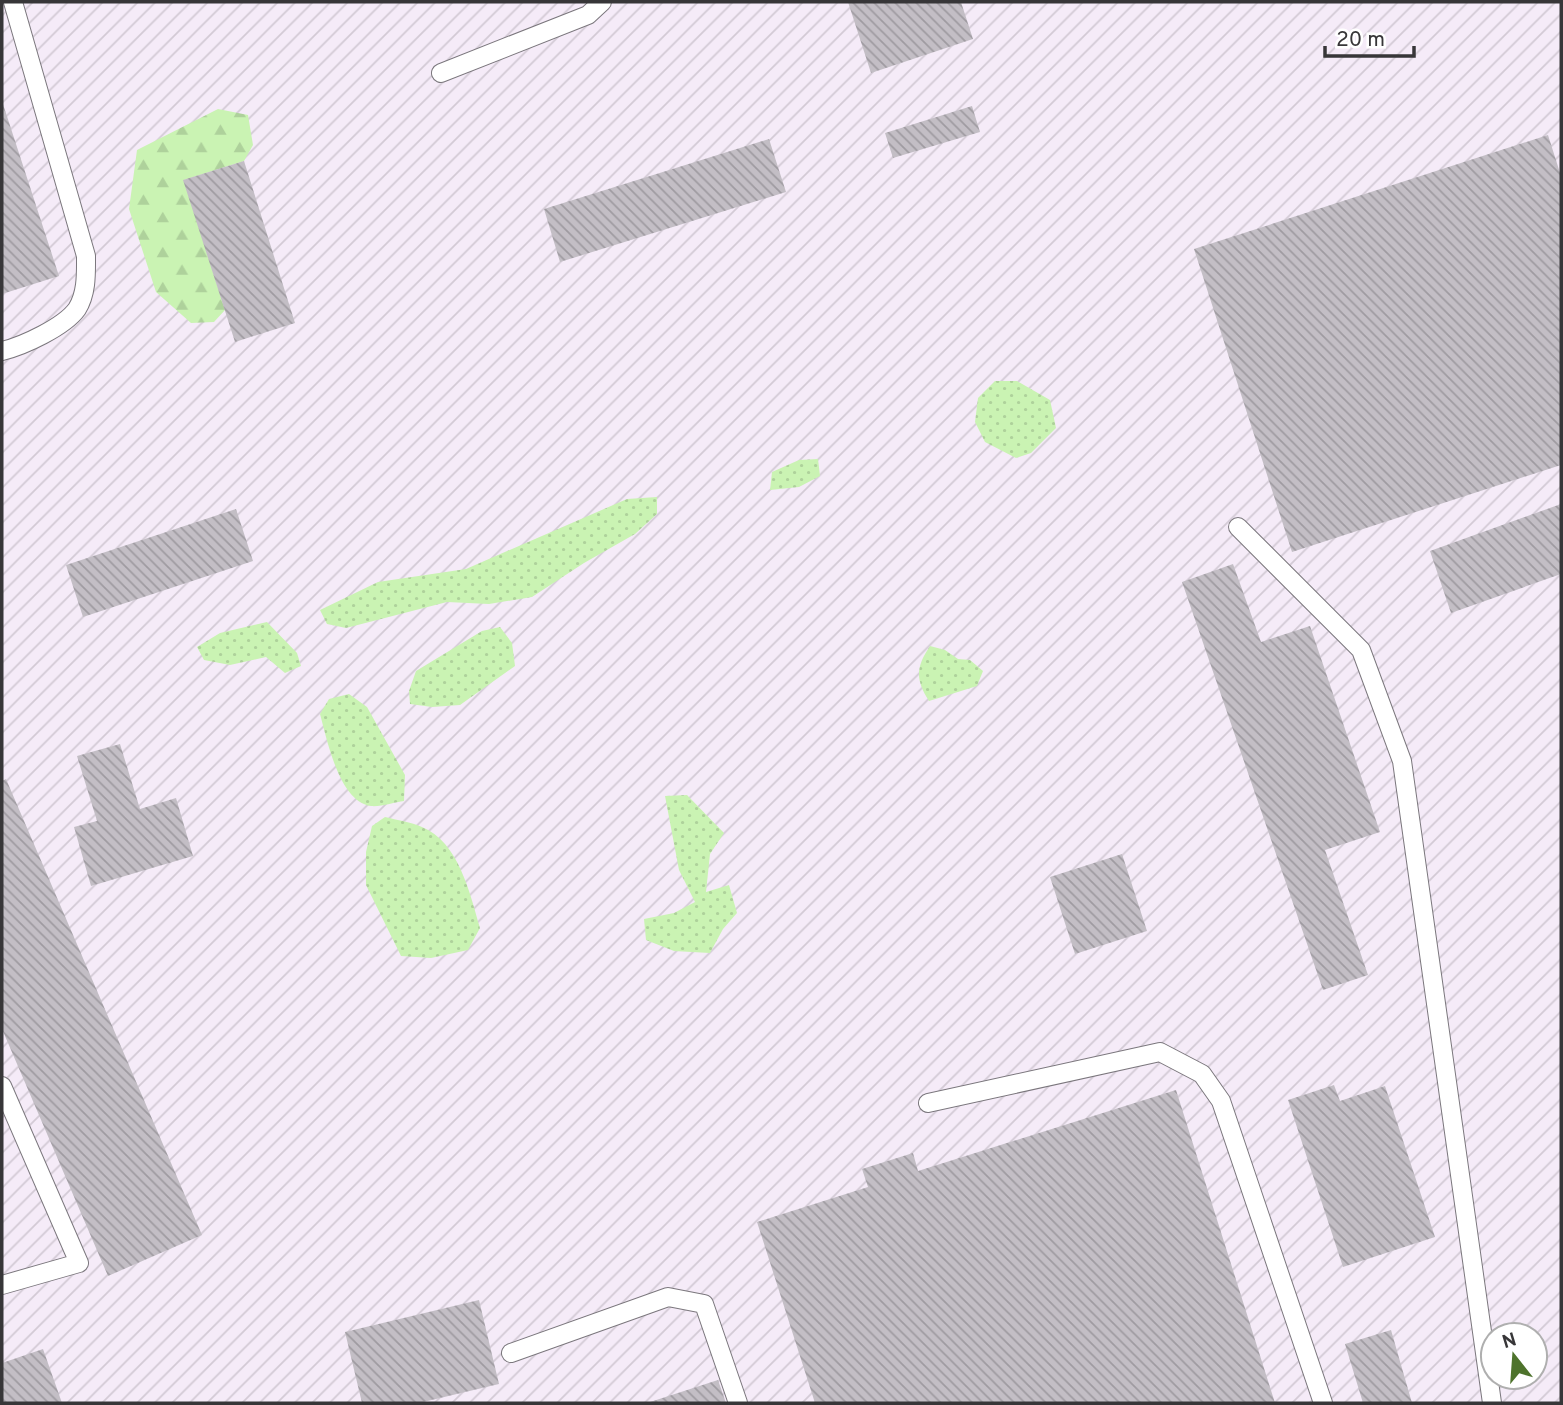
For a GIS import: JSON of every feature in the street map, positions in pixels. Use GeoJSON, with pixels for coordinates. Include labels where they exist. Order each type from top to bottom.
{"type":"FeatureCollection","features":[{"type":"Feature","properties":{"kind":"lane"},"geometry":{"type":"LineString","coordinates":[[2,351],[26,345],[59,323],[76,309],[86,284],[86,256],[13,2]]}},
{"type":"Feature","properties":{"kind":"lane"},"geometry":{"type":"LineString","coordinates":[[441,72],[588,15],[603,2]]}},
{"type":"Feature","properties":{"kind":"lane"},"geometry":{"type":"LineString","coordinates":[[1238,527],[1361,650],[1402,761],[1492,1403]]}},
{"type":"Feature","properties":{"kind":"lane"},"geometry":{"type":"LineString","coordinates":[[928,1103],[1160,1052],[1202,1074],[1221,1101],[1323,1403]]}},
{"type":"Feature","properties":{"kind":"lane"},"geometry":{"type":"LineString","coordinates":[[2,1086],[79,1263],[2,1285]]}},
{"type":"Feature","properties":{"kind":"lane"},"geometry":{"type":"LineString","coordinates":[[511,1353],[668,1297],[705,1304],[738,1403]]}},
{"type":"Feature","properties":{"kind":"shaded area"},"geometry":{"type":"Polygon","coordinates":[[[2,2],[1561,2],[1561,1403],[2,1403],[2,2]]]}},
{"type":"Feature","properties":{"kind":"green space"},"geometry":{"type":"Polygon","coordinates":[[[218,109],[248,115],[253,145],[244,161],[184,180],[225,310],[214,322],[191,323],[156,292],[129,209],[137,150],[218,109]]]}},
{"type":"Feature","properties":{"kind":"green space"},"geometry":{"type":"Polygon","coordinates":[[[995,381],[1017,381],[1050,400],[1056,428],[1031,453],[1016,458],[985,442],[975,422],[978,398],[995,381]]]}},
{"type":"Feature","properties":{"kind":"green space"},"geometry":{"type":"Polygon","coordinates":[[[818,459],[820,476],[799,487],[770,490],[772,472],[799,460],[818,459]]]}},
{"type":"Feature","properties":{"kind":"green space"},"geometry":{"type":"Polygon","coordinates":[[[657,497],[657,514],[635,534],[532,597],[489,604],[447,602],[346,628],[327,624],[320,610],[378,582],[466,569],[627,499],[657,497]]]}},
{"type":"Feature","properties":{"kind":"green space"},"geometry":{"type":"Polygon","coordinates":[[[267,622],[297,653],[301,666],[285,673],[266,657],[230,665],[204,660],[197,647],[220,633],[267,622]]]}},
{"type":"Feature","properties":{"kind":"green space"},"geometry":{"type":"Polygon","coordinates":[[[500,627],[512,643],[515,666],[460,705],[432,707],[410,704],[409,691],[416,671],[482,631],[500,627]]]}},
{"type":"Feature","properties":{"kind":"green space"},"geometry":{"type":"Polygon","coordinates":[[[930,646],[945,650],[958,659],[970,660],[983,671],[977,686],[929,701],[921,686],[919,673],[922,660],[930,646]]]}},
{"type":"Feature","properties":{"kind":"green space"},"geometry":{"type":"Polygon","coordinates":[[[349,694],[367,707],[405,775],[404,801],[371,806],[360,802],[343,782],[336,768],[320,714],[329,699],[349,694]]]}},
{"type":"Feature","properties":{"kind":"green space"},"geometry":{"type":"Polygon","coordinates":[[[687,795],[724,833],[710,854],[706,892],[729,885],[737,913],[723,929],[710,953],[674,951],[646,940],[644,919],[674,913],[695,902],[679,870],[665,796],[687,795]]]}},
{"type":"Feature","properties":{"kind":"green space"},"geometry":{"type":"Polygon","coordinates":[[[385,817],[418,825],[435,834],[454,857],[467,885],[480,928],[468,950],[431,958],[401,956],[366,885],[366,852],[372,826],[385,817]]]}},
{"type":"Feature","properties":{"kind":"building"},"geometry":{"type":"Polygon","coordinates":[[[848,2],[961,2],[973,39],[871,73],[848,2]]]}},
{"type":"Feature","properties":{"kind":"building"},"geometry":{"type":"Polygon","coordinates":[[[2,101],[59,276],[2,294],[2,101]]]}},
{"type":"Feature","properties":{"kind":"building"},"geometry":{"type":"Polygon","coordinates":[[[972,106],[980,132],[893,158],[885,133],[972,106]]]}},
{"type":"Feature","properties":{"kind":"building"},"geometry":{"type":"Polygon","coordinates":[[[1548,135],[1561,176],[1561,465],[1292,552],[1194,249],[1548,135]]]}},
{"type":"Feature","properties":{"kind":"building"},"geometry":{"type":"Polygon","coordinates":[[[769,139],[786,192],[560,262],[544,209],[769,139]]]}},
{"type":"Feature","properties":{"kind":"building"},"geometry":{"type":"Polygon","coordinates":[[[244,161],[295,323],[235,342],[183,180],[244,161]]]}},
{"type":"Feature","properties":{"kind":"building"},"geometry":{"type":"Polygon","coordinates":[[[1561,504],[1561,574],[1451,613],[1430,551],[1561,504]]]}},
{"type":"Feature","properties":{"kind":"building"},"geometry":{"type":"Polygon","coordinates":[[[236,509],[253,561],[83,617],[66,565],[236,509]]]}},
{"type":"Feature","properties":{"kind":"building"},"geometry":{"type":"Polygon","coordinates":[[[1233,564],[1261,642],[1310,626],[1380,832],[1325,850],[1368,975],[1323,990],[1182,582],[1233,564]]]}},
{"type":"Feature","properties":{"kind":"building"},"geometry":{"type":"Polygon","coordinates":[[[120,744],[140,809],[176,798],[193,856],[91,886],[74,827],[97,821],[77,756],[120,744]]]}},
{"type":"Feature","properties":{"kind":"building"},"geometry":{"type":"Polygon","coordinates":[[[6,779],[202,1235],[108,1276],[2,1029],[2,781],[6,779]]]}},
{"type":"Feature","properties":{"kind":"building"},"geometry":{"type":"Polygon","coordinates":[[[1122,854],[1147,931],[1075,954],[1050,877],[1122,854]]]}},
{"type":"Feature","properties":{"kind":"building"},"geometry":{"type":"Polygon","coordinates":[[[1334,1085],[1340,1101],[1385,1086],[1435,1237],[1343,1267],[1288,1100],[1334,1085]]]}},
{"type":"Feature","properties":{"kind":"building"},"geometry":{"type":"Polygon","coordinates":[[[1176,1090],[1275,1403],[815,1403],[757,1222],[868,1187],[862,1169],[913,1153],[918,1171],[1176,1090]]]}},
{"type":"Feature","properties":{"kind":"building"},"geometry":{"type":"Polygon","coordinates":[[[479,1300],[499,1384],[419,1403],[362,1403],[345,1332],[479,1300]]]}},
{"type":"Feature","properties":{"kind":"building"},"geometry":{"type":"Polygon","coordinates":[[[1391,1330],[1412,1403],[1363,1403],[1345,1344],[1391,1330]]]}},
{"type":"Feature","properties":{"kind":"building"},"geometry":{"type":"Polygon","coordinates":[[[43,1349],[62,1403],[2,1403],[2,1363],[43,1349]]]}},
{"type":"Feature","properties":{"kind":"building"},"geometry":{"type":"Polygon","coordinates":[[[718,1380],[726,1403],[647,1403],[718,1380]]]}}]}
